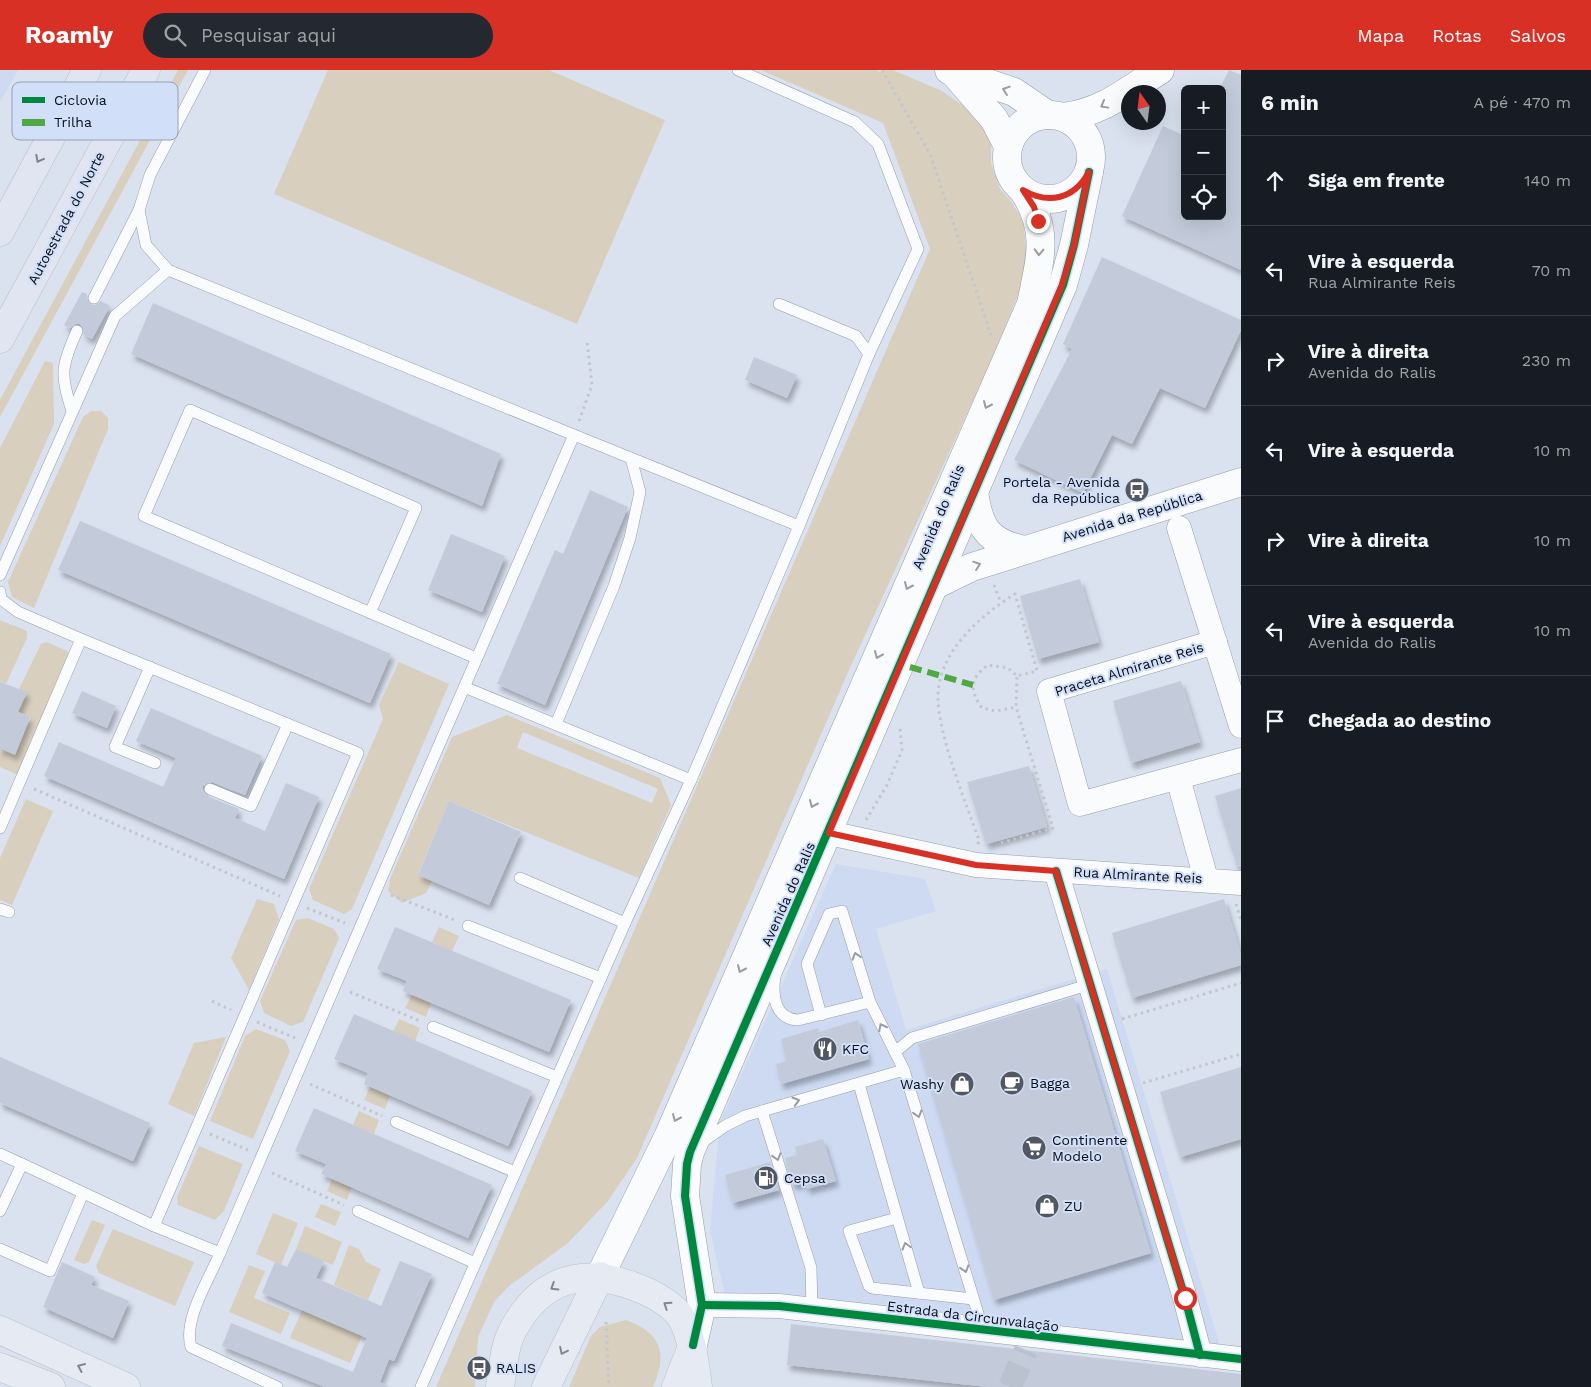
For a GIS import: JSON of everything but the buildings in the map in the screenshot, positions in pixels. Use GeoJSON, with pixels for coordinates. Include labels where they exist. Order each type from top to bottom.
{"type":"FeatureCollection","features":[{"type":"Feature","properties":{"kind":"highway"},"geometry":{"type":"LineString","coordinates":[[81,82],[87,70]]}},
{"type":"Feature","properties":{"kind":"highway","name":"Autoestrada do Norte"},"geometry":{"type":"LineString","coordinates":[[139,82],[146,70]]}},
{"type":"Feature","properties":{"kind":"highway"},"geometry":{"type":"LineString","coordinates":[[0,232],[49,140]]}},
{"type":"Feature","properties":{"kind":"highway","name":"Autoestrada do Norte"},"geometry":{"type":"LineString","coordinates":[[0,339],[108,140]]}},
{"type":"Feature","properties":{"kind":"highway"},"geometry":{"type":"LineString","coordinates":[[546,1387],[600,1276]]}},
{"type":"Feature","properties":{"kind":"highway"},"geometry":{"type":"LineString","coordinates":[[500,1387],[508,1343],[522,1315],[554,1285],[573,1278],[600,1276],[645,1291],[677,1312],[693,1345],[698,1387]]}},
{"type":"Feature","properties":{"kind":"highway"},"geometry":{"type":"LineString","coordinates":[[0,1330],[126,1387]]}},
{"type":"Feature","properties":{"kind":"highway"},"geometry":{"type":"LineString","coordinates":[[676,1387],[693,1345]]}},
{"type":"Feature","properties":{"kind":"highway"},"geometry":{"type":"LineString","coordinates":[[0,1367],[35,1387]]}},
{"type":"Feature","properties":{"kind":"highway"},"geometry":{"type":"LineString","coordinates":[[0,1367],[51,1387]]}},
{"type":"Feature","properties":{"kind":"street"},"geometry":{"type":"LineString","coordinates":[[951,71],[1014,92],[1056,116],[1078,126],[1088,139],[1091,156],[1089,172],[1082,183],[1072,192],[1060,198],[1047,199],[1034,197],[1023,190],[1012,178],[1007,162],[1008,146],[1012,136],[1027,121],[1056,116],[1081,115],[1102,108],[1160,70]]}},
{"type":"Feature","properties":{"kind":"street"},"geometry":{"type":"LineString","coordinates":[[951,71],[994,119],[1008,146]]}},
{"type":"Feature","properties":{"kind":"street","name":"Avenida do Ralis"},"geometry":{"type":"LineString","coordinates":[[693,1345],[702,1305],[700,1281],[688,1224],[685,1196],[687,1164],[690,1152],[829,833],[1062,285],[1074,245],[1089,172]]}},
{"type":"Feature","properties":{"kind":"street","name":"Avenida do Ralis"},"geometry":{"type":"LineString","coordinates":[[600,1276],[668,1137],[1031,304],[1039,265],[1040,226],[1034,207],[1023,190]]}},
{"type":"Feature","properties":{"kind":"street","name":"Avenida da República"},"geometry":{"type":"LineString","coordinates":[[933,586],[972,567],[1240,483]]}},
{"type":"Feature","properties":{"kind":"street"},"geometry":{"type":"LineString","coordinates":[[974,492],[977,513],[984,530],[1004,546],[1024,550]]}},
{"type":"Feature","properties":{"kind":"street","name":"Praceta Almirante Reis"},"geometry":{"type":"LineString","coordinates":[[1180,528],[1241,726]]}},
{"type":"Feature","properties":{"kind":"street","name":"Praceta Almirante Reis"},"geometry":{"type":"LineString","coordinates":[[1215,642],[1049,691],[1080,804],[1241,760]]}},
{"type":"Feature","properties":{"kind":"street"},"geometry":{"type":"LineString","coordinates":[[1178,778],[1206,879]]}},
{"type":"Feature","properties":{"kind":"street","name":"Rua Almirante Reis"},"geometry":{"type":"LineString","coordinates":[[829,833],[863,830],[976,865],[1206,879],[1241,883]]}},
{"type":"Feature","properties":{"kind":"street"},"geometry":{"type":"LineString","coordinates":[[1056,871],[1123,1089],[1200,1355]]}},
{"type":"Feature","properties":{"kind":"street","name":"Estrada da Circunvalação"},"geometry":{"type":"LineString","coordinates":[[702,1305],[779,1306],[983,1330],[1036,1344],[1241,1359]]}},
{"type":"Feature","properties":{"kind":"lane"},"geometry":{"type":"LineString","coordinates":[[178,122],[205,70]]}},
{"type":"Feature","properties":{"kind":"lane"},"geometry":{"type":"LineString","coordinates":[[421,1387],[690,780],[799,526],[869,354],[918,249],[878,144],[855,122],[738,70]]}},
{"type":"Feature","properties":{"kind":"lane"},"geometry":{"type":"LineString","coordinates":[[94,298],[139,210],[150,175],[168,140]]}},
{"type":"Feature","properties":{"kind":"lane"},"geometry":{"type":"LineString","coordinates":[[139,210],[146,245],[168,270],[799,526]]}},
{"type":"Feature","properties":{"kind":"lane"},"geometry":{"type":"LineString","coordinates":[[0,575],[115,316],[168,270]]}},
{"type":"Feature","properties":{"kind":"lane"},"geometry":{"type":"LineString","coordinates":[[780,304],[856,336],[869,354]]}},
{"type":"Feature","properties":{"kind":"lane"},"geometry":{"type":"LineString","coordinates":[[72,411],[64,385],[64,359],[77,331]]}},
{"type":"Feature","properties":{"kind":"lane"},"geometry":{"type":"LineString","coordinates":[[370,613],[416,508],[190,410],[144,516],[370,613],[476,658]]}},
{"type":"Feature","properties":{"kind":"lane"},"geometry":{"type":"LineString","coordinates":[[277,1387],[191,1348],[188,1336],[190,1322],[574,435]]}},
{"type":"Feature","properties":{"kind":"lane"},"geometry":{"type":"LineString","coordinates":[[556,724],[614,586],[630,538],[640,492],[631,458]]}},
{"type":"Feature","properties":{"kind":"lane"},"geometry":{"type":"LineString","coordinates":[[0,592],[1,599],[18,612],[358,754],[154,1226]]}},
{"type":"Feature","properties":{"kind":"lane"},"geometry":{"type":"LineString","coordinates":[[0,828],[81,639]]}},
{"type":"Feature","properties":{"kind":"lane"},"geometry":{"type":"LineString","coordinates":[[150,667],[115,747],[155,763]]}},
{"type":"Feature","properties":{"kind":"lane"},"geometry":{"type":"LineString","coordinates":[[464,686],[690,780]]}},
{"type":"Feature","properties":{"kind":"lane"},"geometry":{"type":"LineString","coordinates":[[210,789],[250,806],[288,724]]}},
{"type":"Feature","properties":{"kind":"lane"},"geometry":{"type":"LineString","coordinates":[[520,878],[625,923]]}},
{"type":"Feature","properties":{"kind":"lane"},"geometry":{"type":"LineString","coordinates":[[820,1015],[807,964],[829,914],[842,911],[870,1002],[904,1070],[983,1330]]}},
{"type":"Feature","properties":{"kind":"lane"},"geometry":{"type":"LineString","coordinates":[[468,926],[601,978]]}},
{"type":"Feature","properties":{"kind":"lane"},"geometry":{"type":"LineString","coordinates":[[781,941],[773,988],[774,1001],[783,1015],[790,1020],[798,1020],[870,1002]]}},
{"type":"Feature","properties":{"kind":"lane"},"geometry":{"type":"LineString","coordinates":[[895,1052],[912,1038],[1091,984]]}},
{"type":"Feature","properties":{"kind":"lane"},"geometry":{"type":"LineString","coordinates":[[433,1027],[557,1077]]}},
{"type":"Feature","properties":{"kind":"lane"},"geometry":{"type":"LineString","coordinates":[[690,1152],[725,1126],[762,1111],[904,1070]]}},
{"type":"Feature","properties":{"kind":"lane"},"geometry":{"type":"LineString","coordinates":[[859,1084],[919,1293]]}},
{"type":"Feature","properties":{"kind":"lane"},"geometry":{"type":"LineString","coordinates":[[762,1111],[811,1268],[812,1310]]}},
{"type":"Feature","properties":{"kind":"lane"},"geometry":{"type":"LineString","coordinates":[[396,1122],[515,1172]]}},
{"type":"Feature","properties":{"kind":"lane"},"geometry":{"type":"LineString","coordinates":[[0,1154],[154,1226],[220,1253]]}},
{"type":"Feature","properties":{"kind":"lane"},"geometry":{"type":"LineString","coordinates":[[0,1211],[22,1164]]}},
{"type":"Feature","properties":{"kind":"lane"},"geometry":{"type":"LineString","coordinates":[[0,1249],[50,1271],[84,1192]]}},
{"type":"Feature","properties":{"kind":"lane"},"geometry":{"type":"LineString","coordinates":[[358,1211],[476,1263]]}},
{"type":"Feature","properties":{"kind":"lane"},"geometry":{"type":"LineString","coordinates":[[897,1218],[850,1231],[869,1286],[872,1288],[973,1299]]}},
{"type":"Feature","properties":{"kind":"path"},"geometry":{"type":"LineString","coordinates":[[882,70],[930,154],[994,343]]}},
{"type":"Feature","properties":{"kind":"path"},"geometry":{"type":"LineString","coordinates":[[574,435],[592,385],[587,341]]}},
{"type":"Feature","properties":{"kind":"path"},"geometry":{"type":"LineString","coordinates":[[992,579],[1001,603]]}},
{"type":"Feature","properties":{"kind":"path"},"geometry":{"type":"LineString","coordinates":[[977,850],[979,840],[948,746],[938,697],[941,675],[948,658],[983,616],[1015,594],[1037,671],[1017,676]]}},
{"type":"Feature","properties":{"kind":"path"},"geometry":{"type":"LineString","coordinates":[[1016,707],[995,711],[982,708],[976,699],[973,685],[977,672],[988,665],[1008,668],[1017,676]]}},
{"type":"Feature","properties":{"kind":"path"},"geometry":{"type":"LineString","coordinates":[[996,844],[1053,828],[1016,707],[1017,676]]}},
{"type":"Feature","properties":{"kind":"path"},"geometry":{"type":"LineString","coordinates":[[863,830],[887,785],[902,750],[900,722]]}},
{"type":"Feature","properties":{"kind":"path"},"geometry":{"type":"LineString","coordinates":[[19,783],[359,929]]}},
{"type":"Feature","properties":{"kind":"path"},"geometry":{"type":"LineString","coordinates":[[863,830],[875,822]]}},
{"type":"Feature","properties":{"kind":"path"},"geometry":{"type":"LineString","coordinates":[[376,889],[443,916]]}},
{"type":"Feature","properties":{"kind":"path"},"geometry":{"type":"LineString","coordinates":[[1103,1024],[1241,983]]}},
{"type":"Feature","properties":{"kind":"path"},"geometry":{"type":"LineString","coordinates":[[335,986],[400,1013]]}},
{"type":"Feature","properties":{"kind":"path"},"geometry":{"type":"LineString","coordinates":[[261,1023],[310,1045]]}},
{"type":"Feature","properties":{"kind":"path"},"geometry":{"type":"LineString","coordinates":[[1123,1089],[1241,1054]]}},
{"type":"Feature","properties":{"kind":"path"},"geometry":{"type":"LineString","coordinates":[[296,1077],[363,1108]]}},
{"type":"Feature","properties":{"kind":"path"},"geometry":{"type":"LineString","coordinates":[[211,1134],[260,1162],[358,1211]]}},
{"type":"Feature","properties":{"kind":"path"},"geometry":{"type":"LineString","coordinates":[[606,1322],[609,1387]]}},
{"type":"Feature","properties":{"kind":"shaded area"},"geometry":{"type":"Polygon","coordinates":[[[0,70],[18,70],[0,102],[0,70]]]}},
{"type":"Feature","properties":{"kind":"shaded area"},"geometry":{"type":"Polygon","coordinates":[[[178,70],[188,70],[178,88],[178,82],[172,82],[178,70]]]}},
{"type":"Feature","properties":{"kind":"shaded area"},"geometry":{"type":"Polygon","coordinates":[[[328,70],[549,70],[665,120],[577,324],[274,194],[328,70]]]}},
{"type":"Feature","properties":{"kind":"shaded area"},"geometry":{"type":"Polygon","coordinates":[[[761,70],[875,70],[880,72],[882,70],[893,70],[942,91],[964,106],[982,125],[991,140],[991,163],[1000,189],[1011,201],[1023,221],[1026,247],[1022,285],[993,357],[849,670],[637,1158],[608,1201],[568,1243],[509,1286],[494,1302],[478,1337],[475,1387],[436,1387],[930,249],[883,123],[761,70]]]}},
{"type":"Feature","properties":{"kind":"shaded area"},"geometry":{"type":"Polygon","coordinates":[[[140,140],[150,140],[0,417],[0,400],[140,140]]]}},
{"type":"Feature","properties":{"kind":"shaded area"},"geometry":{"type":"Polygon","coordinates":[[[45,361],[53,363],[54,424],[0,546],[0,448],[45,361]]]}},
{"type":"Feature","properties":{"kind":"shaded area"},"geometry":{"type":"Polygon","coordinates":[[[91,411],[101,411],[108,418],[108,429],[34,608],[12,597],[8,582],[83,417],[91,411]]]}},
{"type":"Feature","properties":{"kind":"shaded area"},"geometry":{"type":"Polygon","coordinates":[[[0,620],[27,631],[27,638],[6,684],[0,681],[0,620]]]}},
{"type":"Feature","properties":{"kind":"shaded area"},"geometry":{"type":"Polygon","coordinates":[[[47,642],[67,651],[69,657],[18,775],[0,767],[0,748],[15,754],[31,718],[18,712],[26,693],[19,689],[41,644],[47,642]]]}},
{"type":"Feature","properties":{"kind":"shaded area"},"geometry":{"type":"Polygon","coordinates":[[[399,662],[449,684],[352,909],[344,914],[313,900],[309,889],[383,719],[379,705],[399,662]]]}},
{"type":"Feature","properties":{"kind":"shaded area"},"geometry":{"type":"Polygon","coordinates":[[[507,715],[660,778],[671,805],[639,878],[449,801],[418,874],[432,881],[426,893],[402,903],[388,891],[390,879],[452,737],[507,715]],[[523,732],[517,748],[652,803],[658,789],[523,732]]]}},
{"type":"Feature","properties":{"kind":"shaded area"},"geometry":{"type":"Polygon","coordinates":[[[26,799],[53,811],[12,905],[0,900],[0,858],[26,799]]]}},
{"type":"Feature","properties":{"kind":"shaded area"},"geometry":{"type":"Polygon","coordinates":[[[836,864],[925,879],[936,911],[876,929],[906,1030],[1107,969],[1221,1349],[725,1295],[710,1230],[720,1122],[836,864]]]}},
{"type":"Feature","properties":{"kind":"shaded area"},"geometry":{"type":"Polygon","coordinates":[[[257,899],[274,904],[279,919],[249,990],[231,958],[257,899]]]}},
{"type":"Feature","properties":{"kind":"shaded area"},"geometry":{"type":"Polygon","coordinates":[[[308,918],[334,929],[339,938],[303,1022],[291,1026],[264,1013],[260,1001],[296,920],[308,918]]]}},
{"type":"Feature","properties":{"kind":"shaded area"},"geometry":{"type":"Polygon","coordinates":[[[439,927],[459,936],[452,951],[432,942],[439,927]]]}},
{"type":"Feature","properties":{"kind":"shaded area"},"geometry":{"type":"Polygon","coordinates":[[[412,995],[431,1003],[426,1017],[405,1008],[412,995]]]}},
{"type":"Feature","properties":{"kind":"shaded area"},"geometry":{"type":"Polygon","coordinates":[[[399,1019],[420,1028],[415,1041],[393,1032],[399,1019]]]}},
{"type":"Feature","properties":{"kind":"shaded area"},"geometry":{"type":"Polygon","coordinates":[[[256,1029],[285,1040],[290,1051],[253,1139],[210,1121],[245,1036],[256,1029]]]}},
{"type":"Feature","properties":{"kind":"shaded area"},"geometry":{"type":"Polygon","coordinates":[[[226,1037],[194,1116],[168,1104],[194,1043],[226,1037]]]}},
{"type":"Feature","properties":{"kind":"shaded area"},"geometry":{"type":"Polygon","coordinates":[[[370,1087],[390,1096],[385,1109],[364,1100],[370,1087]]]}},
{"type":"Feature","properties":{"kind":"shaded area"},"geometry":{"type":"Polygon","coordinates":[[[359,1111],[379,1120],[374,1134],[353,1125],[359,1111]]]}},
{"type":"Feature","properties":{"kind":"shaded area"},"geometry":{"type":"Polygon","coordinates":[[[199,1146],[243,1164],[224,1211],[215,1220],[178,1205],[177,1197],[199,1146]]]}},
{"type":"Feature","properties":{"kind":"shaded area"},"geometry":{"type":"Polygon","coordinates":[[[332,1179],[352,1187],[347,1200],[327,1191],[332,1179]]]}},
{"type":"Feature","properties":{"kind":"shaded area"},"geometry":{"type":"Polygon","coordinates":[[[321,1204],[341,1212],[335,1226],[315,1217],[321,1204]]]}},
{"type":"Feature","properties":{"kind":"shaded area"},"geometry":{"type":"Polygon","coordinates":[[[273,1213],[298,1223],[281,1265],[256,1254],[273,1213]]]}},
{"type":"Feature","properties":{"kind":"shaded area"},"geometry":{"type":"Polygon","coordinates":[[[92,1220],[105,1225],[89,1262],[84,1264],[74,1260],[92,1220]]]}},
{"type":"Feature","properties":{"kind":"shaded area"},"geometry":{"type":"Polygon","coordinates":[[[305,1226],[342,1242],[333,1265],[296,1249],[305,1226]]]}},
{"type":"Feature","properties":{"kind":"shaded area"},"geometry":{"type":"Polygon","coordinates":[[[113,1229],[194,1262],[175,1306],[99,1273],[96,1266],[113,1229]]]}},
{"type":"Feature","properties":{"kind":"shaded area"},"geometry":{"type":"Polygon","coordinates":[[[349,1245],[359,1249],[366,1262],[381,1269],[368,1300],[334,1285],[349,1245]]]}},
{"type":"Feature","properties":{"kind":"shaded area"},"geometry":{"type":"Polygon","coordinates":[[[249,1265],[265,1271],[254,1298],[290,1313],[281,1334],[229,1312],[249,1265]]]}},
{"type":"Feature","properties":{"kind":"shaded area"},"geometry":{"type":"Polygon","coordinates":[[[302,1310],[362,1336],[350,1363],[290,1338],[302,1310]]]}},
{"type":"Feature","properties":{"kind":"shaded area"},"geometry":{"type":"Polygon","coordinates":[[[626,1320],[647,1331],[654,1338],[658,1346],[660,1364],[653,1387],[569,1387],[591,1336],[600,1327],[626,1320]]]}},
{"type":"Feature","properties":{"kind":"tunnel"},"geometry":{"type":"LineString","coordinates":[[1010,1387],[1026,1350]]}},
{"type":"Feature","properties":{"kind":"marked path"},"geometry":{"type":"LineString","coordinates":[[910,667],[973,685]]}},
{"type":"Feature","properties":{"kind":"cycle path"},"geometry":{"type":"LineString","coordinates":[[693,1345],[702,1305],[685,1196],[687,1164],[690,1152],[1063,285],[1074,245],[1089,172]]}},
{"type":"Feature","properties":{"kind":"cycle path"},"geometry":{"type":"LineString","coordinates":[[1056,871],[1185,1298],[1200,1355]]}},
{"type":"Feature","properties":{"kind":"cycle path"},"geometry":{"type":"LineString","coordinates":[[702,1305],[779,1306],[1241,1359]]}},
{"type":"Feature","properties":{"kind":"place","name":"Portela - Avenida da República"},"geometry":{"type":"Point","coordinates":[1137,490]}},
{"type":"Feature","properties":{"kind":"place","name":"KFC"},"geometry":{"type":"Point","coordinates":[825,1049]}},
{"type":"Feature","properties":{"kind":"place","name":"Bagga"},"geometry":{"type":"Point","coordinates":[1012,1083]}},
{"type":"Feature","properties":{"kind":"place","name":"Washy"},"geometry":{"type":"Point","coordinates":[962,1084]}},
{"type":"Feature","properties":{"kind":"place","name":"Continente Modelo"},"geometry":{"type":"Point","coordinates":[1034,1148]}},
{"type":"Feature","properties":{"kind":"place","name":"Cepsa"},"geometry":{"type":"Point","coordinates":[766,1178]}},
{"type":"Feature","properties":{"kind":"place","name":"ZU"},"geometry":{"type":"Point","coordinates":[1047,1206]}},
{"type":"Feature","properties":{"kind":"place","name":"RALIS"},"geometry":{"type":"Point","coordinates":[479,1368]}},
{"type":"Feature","properties":{"kind":"route"},"geometry":{"type":"LineString","coordinates":[[1038,221],[1034,207],[1023,190],[1034,197],[1060,198],[1072,192],[1082,183],[1089,172],[1074,245],[1062,285],[829,833],[976,865],[1056,871],[1185,1298]]}}]}
